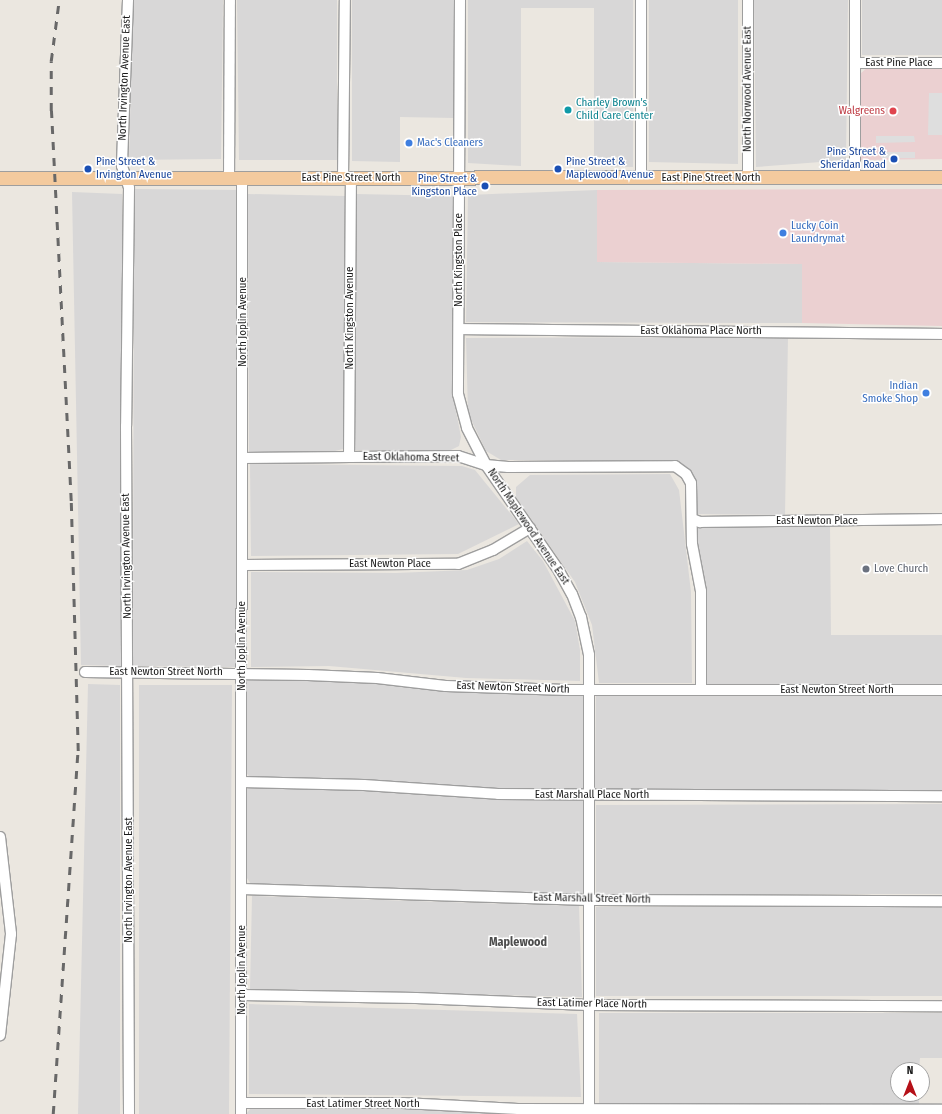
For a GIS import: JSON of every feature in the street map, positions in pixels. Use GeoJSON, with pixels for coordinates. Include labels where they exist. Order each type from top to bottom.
{"type":"FeatureCollection","features":[{"type":"Feature","properties":{"kind":"main road","name":"East Pine Street North"},"geometry":{"type":"LineString","coordinates":[[0,178],[942,177]]}},
{"type":"Feature","properties":{"kind":"street","name":"North Irvington Avenue East"},"geometry":{"type":"LineString","coordinates":[[128,0],[122,163],[129,188],[126,426],[129,1114]]}},
{"type":"Feature","properties":{"kind":"street"},"geometry":{"type":"LineString","coordinates":[[229,178],[230,0]]}},
{"type":"Feature","properties":{"kind":"street","name":"North Kingston Avenue"},"geometry":{"type":"LineString","coordinates":[[345,0],[350,457]]}},
{"type":"Feature","properties":{"kind":"street","name":"North Kingston Place"},"geometry":{"type":"LineString","coordinates":[[460,0],[458,394],[467,428],[486,465]]}},
{"type":"Feature","properties":{"kind":"street"},"geometry":{"type":"LineString","coordinates":[[641,0],[641,178]]}},
{"type":"Feature","properties":{"kind":"street","name":"North Norwood Avenue East"},"geometry":{"type":"LineString","coordinates":[[748,0],[748,178]]}},
{"type":"Feature","properties":{"kind":"street"},"geometry":{"type":"LineString","coordinates":[[855,0],[855,178]]}},
{"type":"Feature","properties":{"kind":"street","name":"East Pine Place"},"geometry":{"type":"LineString","coordinates":[[855,63],[942,63]]}},
{"type":"Feature","properties":{"kind":"street","name":"North Joplin Avenue"},"geometry":{"type":"LineString","coordinates":[[241,1114],[243,458],[242,178]]}},
{"type":"Feature","properties":{"kind":"street","name":"East Oklahoma Place North"},"geometry":{"type":"LineString","coordinates":[[459,329],[942,334]]}},
{"type":"Feature","properties":{"kind":"street","name":"East Oklahoma Street"},"geometry":{"type":"LineString","coordinates":[[243,458],[458,456],[486,465],[508,467],[675,466],[686,474],[691,483],[692,519]]}},
{"type":"Feature","properties":{"kind":"street","name":"North Maplewood Avenue East"},"geometry":{"type":"LineString","coordinates":[[486,465],[559,571],[581,617],[589,655],[589,1112]]}},
{"type":"Feature","properties":{"kind":"street"},"geometry":{"type":"LineString","coordinates":[[692,519],[692,544],[701,592],[701,689]]}},
{"type":"Feature","properties":{"kind":"street","name":"East Newton Place"},"geometry":{"type":"LineString","coordinates":[[692,519],[700,522],[942,519]]}},
{"type":"Feature","properties":{"kind":"street","name":"East Newton Place"},"geometry":{"type":"LineString","coordinates":[[242,564],[458,564],[493,550],[530,528]]}},
{"type":"Feature","properties":{"kind":"street","name":"East Newton Street North"},"geometry":{"type":"LineString","coordinates":[[85,672],[242,672],[377,678],[446,686],[590,690],[942,690]]}},
{"type":"Feature","properties":{"kind":"street","name":"East Marshall Place North"},"geometry":{"type":"LineString","coordinates":[[242,782],[364,785],[498,794],[589,796],[942,796]]}},
{"type":"Feature","properties":{"kind":"street"},"geometry":{"type":"LineString","coordinates":[[0,836],[4,896],[11,934],[3,972],[3,1023],[0,1035]]}},
{"type":"Feature","properties":{"kind":"street","name":"East Marshall Street North"},"geometry":{"type":"LineString","coordinates":[[242,889],[589,900],[942,901]]}},
{"type":"Feature","properties":{"kind":"street","name":"East Latimer Place North"},"geometry":{"type":"LineString","coordinates":[[242,995],[416,998],[588,1005],[942,1006]]}},
{"type":"Feature","properties":{"kind":"street","name":"East Latimer Street North"},"geometry":{"type":"LineString","coordinates":[[241,1103],[404,1103],[589,1112],[942,1110]]}},
{"type":"Feature","properties":{"kind":"shaded area"},"geometry":{"type":"Polygon","coordinates":[[[133,0],[223,0],[221,159],[129,160],[133,0]]]}},
{"type":"Feature","properties":{"kind":"shaded area"},"geometry":{"type":"Polygon","coordinates":[[[237,0],[337,0],[337,160],[239,160],[237,0]]]}},
{"type":"Feature","properties":{"kind":"shaded area"},"geometry":{"type":"Polygon","coordinates":[[[352,0],[454,0],[454,118],[400,117],[400,162],[352,161],[352,0]]]}},
{"type":"Feature","properties":{"kind":"shaded area"},"geometry":{"type":"Polygon","coordinates":[[[468,0],[633,0],[633,167],[594,166],[594,8],[521,8],[521,166],[468,163],[468,0]]]}},
{"type":"Feature","properties":{"kind":"shaded area"},"geometry":{"type":"Polygon","coordinates":[[[649,0],[738,0],[738,164],[649,162],[649,0]]]}},
{"type":"Feature","properties":{"kind":"shaded area"},"geometry":{"type":"Polygon","coordinates":[[[754,0],[848,0],[846,160],[756,167],[754,0]]]}},
{"type":"Feature","properties":{"kind":"shaded area"},"geometry":{"type":"Polygon","coordinates":[[[862,0],[942,0],[942,55],[862,55],[862,0]]]}},
{"type":"Feature","properties":{"kind":"shaded area"},"geometry":{"type":"Polygon","coordinates":[[[868,67],[942,68],[942,159],[860,160],[860,74],[868,67]]]}},
{"type":"Feature","properties":{"kind":"shaded area"},"geometry":{"type":"Polygon","coordinates":[[[929,93],[942,93],[942,135],[928,135],[929,93]]]}},
{"type":"Feature","properties":{"kind":"shaded area"},"geometry":{"type":"Polygon","coordinates":[[[876,136],[914,136],[915,142],[876,143],[876,136]]]}},
{"type":"Feature","properties":{"kind":"shaded area"},"geometry":{"type":"Polygon","coordinates":[[[881,152],[915,152],[915,158],[881,158],[881,152]]]}},
{"type":"Feature","properties":{"kind":"shaded area"},"geometry":{"type":"Polygon","coordinates":[[[134,189],[237,190],[236,667],[133,666],[134,189]]]}},
{"type":"Feature","properties":{"kind":"shaded area"},"geometry":{"type":"Polygon","coordinates":[[[942,189],[942,326],[802,323],[802,264],[597,262],[597,190],[942,189]]]}},
{"type":"Feature","properties":{"kind":"shaded area"},"geometry":{"type":"Polygon","coordinates":[[[597,190],[597,262],[802,264],[802,323],[466,322],[468,195],[597,190]]]}},
{"type":"Feature","properties":{"kind":"shaded area"},"geometry":{"type":"Polygon","coordinates":[[[72,192],[122,194],[123,666],[81,665],[72,192]]]}},
{"type":"Feature","properties":{"kind":"shaded area"},"geometry":{"type":"Polygon","coordinates":[[[248,194],[345,196],[343,449],[331,452],[249,452],[248,194]]]}},
{"type":"Feature","properties":{"kind":"shaded area"},"geometry":{"type":"Polygon","coordinates":[[[356,194],[454,196],[454,401],[461,437],[459,446],[449,451],[355,450],[356,194]]]}},
{"type":"Feature","properties":{"kind":"shaded area"},"geometry":{"type":"Polygon","coordinates":[[[788,337],[785,515],[696,514],[696,498],[673,462],[501,460],[486,451],[468,413],[466,338],[788,337]]]}},
{"type":"Feature","properties":{"kind":"shaded area"},"geometry":{"type":"Polygon","coordinates":[[[250,464],[462,466],[475,470],[519,524],[458,554],[251,556],[250,464]]]}},
{"type":"Feature","properties":{"kind":"shaded area"},"geometry":{"type":"Polygon","coordinates":[[[670,474],[679,490],[691,592],[692,683],[599,683],[592,625],[575,582],[516,497],[516,487],[530,475],[670,474]]]}},
{"type":"Feature","properties":{"kind":"shaded area"},"geometry":{"type":"Polygon","coordinates":[[[830,524],[831,635],[942,635],[942,685],[704,685],[696,526],[830,524]]]}},
{"type":"Feature","properties":{"kind":"shaded area"},"geometry":{"type":"Polygon","coordinates":[[[527,541],[543,561],[575,621],[580,650],[580,681],[466,678],[329,666],[251,667],[251,572],[396,573],[467,570],[499,559],[527,541]]]}},
{"type":"Feature","properties":{"kind":"shaded area"},"geometry":{"type":"Polygon","coordinates":[[[249,678],[339,679],[470,691],[583,694],[585,789],[510,790],[373,781],[250,777],[247,774],[247,681],[249,678]]]}},
{"type":"Feature","properties":{"kind":"shaded area"},"geometry":{"type":"Polygon","coordinates":[[[88,684],[120,685],[120,1114],[78,1114],[88,684]]]}},
{"type":"Feature","properties":{"kind":"shaded area"},"geometry":{"type":"Polygon","coordinates":[[[139,685],[232,685],[229,1114],[139,1114],[139,685]]]}},
{"type":"Feature","properties":{"kind":"shaded area"},"geometry":{"type":"Polygon","coordinates":[[[596,695],[942,695],[942,792],[595,790],[596,695]]]}},
{"type":"Feature","properties":{"kind":"shaded area"},"geometry":{"type":"Polygon","coordinates":[[[249,787],[371,790],[492,799],[581,800],[584,802],[584,892],[579,896],[471,893],[315,885],[251,884],[247,878],[246,790],[249,787]]]}},
{"type":"Feature","properties":{"kind":"shaded area"},"geometry":{"type":"Polygon","coordinates":[[[942,804],[942,894],[596,894],[596,805],[942,804]]]}},
{"type":"Feature","properties":{"kind":"shaded area"},"geometry":{"type":"Polygon","coordinates":[[[252,896],[579,906],[582,997],[250,989],[252,896]]]}},
{"type":"Feature","properties":{"kind":"shaded area"},"geometry":{"type":"Polygon","coordinates":[[[596,907],[942,907],[942,996],[596,996],[596,907]]]}},
{"type":"Feature","properties":{"kind":"shaded area"},"geometry":{"type":"Polygon","coordinates":[[[249,1004],[577,1014],[581,1097],[249,1094],[249,1004]]]}},
{"type":"Feature","properties":{"kind":"shaded area"},"geometry":{"type":"Polygon","coordinates":[[[599,1013],[942,1013],[942,1058],[920,1058],[920,1062],[890,1062],[890,1102],[919,1102],[919,1104],[599,1104],[599,1013]]]}},
{"type":"Feature","properties":{"kind":"shaded area"},"geometry":{"type":"Polygon","coordinates":[[[251,1108],[429,1109],[578,1114],[246,1114],[251,1108]]]}},
{"type":"Feature","properties":{"kind":"railway"},"geometry":{"type":"LineString","coordinates":[[53,1114],[78,751],[71,501],[51,111],[51,61],[59,0]]}},
{"type":"Feature","properties":{"kind":"place","name":"Charley Brown's Child Care Center"},"geometry":{"type":"Point","coordinates":[568,110]}},
{"type":"Feature","properties":{"kind":"place","name":"Walgreens"},"geometry":{"type":"Point","coordinates":[893,111]}},
{"type":"Feature","properties":{"kind":"place","name":"Mac's Cleaners"},"geometry":{"type":"Point","coordinates":[409,143]}},
{"type":"Feature","properties":{"kind":"place","name":"Pine Street & Sheridan Road"},"geometry":{"type":"Point","coordinates":[894,159]}},
{"type":"Feature","properties":{"kind":"place","name":"Pine Street & Irvington Avenue"},"geometry":{"type":"Point","coordinates":[88,169]}},
{"type":"Feature","properties":{"kind":"place","name":"Pine Street & Maplewood Avenue"},"geometry":{"type":"Point","coordinates":[558,169]}},
{"type":"Feature","properties":{"kind":"place","name":"Pine Street & Kingston Place"},"geometry":{"type":"Point","coordinates":[485,186]}},
{"type":"Feature","properties":{"kind":"place","name":"Lucky Coin Laundrymat"},"geometry":{"type":"Point","coordinates":[783,233]}},
{"type":"Feature","properties":{"kind":"place","name":"Indian Smoke Shop"},"geometry":{"type":"Point","coordinates":[926,393]}},
{"type":"Feature","properties":{"kind":"place","name":"Love Church"},"geometry":{"type":"Point","coordinates":[866,569]}},
{"type":"Feature","properties":{"kind":"district","name":"Maplewood"},"geometry":{"type":"Point","coordinates":[518,943]}}]}
